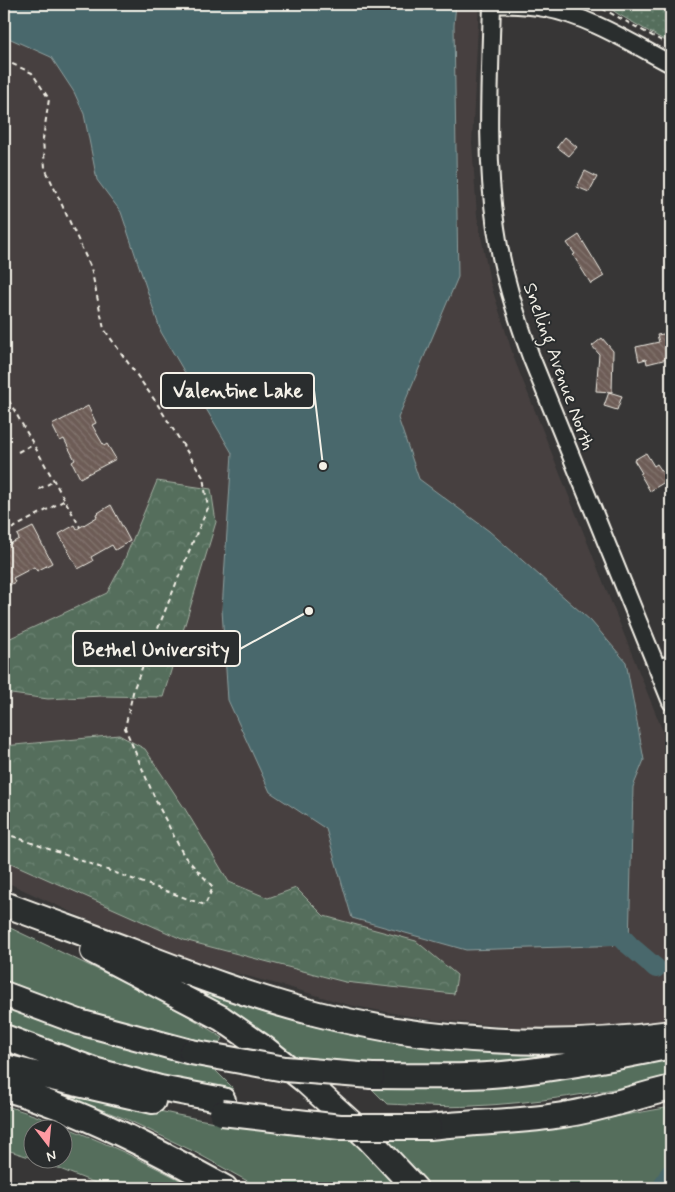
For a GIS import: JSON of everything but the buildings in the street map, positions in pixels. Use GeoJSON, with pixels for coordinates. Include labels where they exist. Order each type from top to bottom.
{"type":"FeatureCollection","features":[{"type":"Feature","properties":{"kind":"highway"},"geometry":{"type":"LineString","coordinates":[[4,905],[226,987],[304,1011],[355,1023],[445,1036],[497,1040],[597,1040],[671,1033]]}},
{"type":"Feature","properties":{"kind":"highway"},"geometry":{"type":"LineString","coordinates":[[4,905],[222,1018],[304,1080],[368,1138],[415,1188]]}},
{"type":"Feature","properties":{"kind":"highway"},"geometry":{"type":"LineString","coordinates":[[4,994],[79,1022],[191,1052],[285,1069],[372,1076],[457,1076],[512,1073],[583,1064],[671,1046]]}},
{"type":"Feature","properties":{"kind":"highway"},"geometry":{"type":"LineString","coordinates":[[4,1037],[94,1070],[222,1107]]}},
{"type":"Feature","properties":{"kind":"highway"},"geometry":{"type":"LineString","coordinates":[[4,1067],[123,1095],[222,1107],[340,1127],[430,1122],[532,1120],[603,1108],[662,1091]]}},
{"type":"Feature","properties":{"kind":"highway"},"geometry":{"type":"LineString","coordinates":[[4,1088],[71,1111],[151,1148],[224,1188]]}},
{"type":"Feature","properties":{"kind":"street"},"geometry":{"type":"LineString","coordinates":[[493,4],[544,8],[573,16],[599,27],[671,64]]}},
{"type":"Feature","properties":{"kind":"street","name":"Snelling Avenue North"},"geometry":{"type":"LineString","coordinates":[[493,4],[489,149],[496,229],[512,304],[531,357],[664,665],[671,702]]}},
{"type":"Feature","properties":{"kind":"path"},"geometry":{"type":"LineString","coordinates":[[594,4],[671,46]]}},
{"type":"Feature","properties":{"kind":"path"},"geometry":{"type":"LineString","coordinates":[[4,60],[32,73],[49,99],[43,139],[45,168],[91,268],[104,328],[156,402],[203,477],[208,508],[134,688],[125,728],[156,801],[184,856],[213,887],[205,905],[4,833]]}},
{"type":"Feature","properties":{"kind":"path"},"geometry":{"type":"LineString","coordinates":[[4,392],[80,527]]}},
{"type":"Feature","properties":{"kind":"path"},"geometry":{"type":"LineString","coordinates":[[18,452],[33,444]]}},
{"type":"Feature","properties":{"kind":"path"},"geometry":{"type":"LineString","coordinates":[[39,489],[54,481]]}},
{"type":"Feature","properties":{"kind":"path"},"geometry":{"type":"LineString","coordinates":[[4,534],[65,500]]}},
{"type":"Feature","properties":{"kind":"shaded area"},"geometry":{"type":"Polygon","coordinates":[[[4,4],[479,4],[472,143],[477,216],[490,282],[515,361],[671,752],[671,1019],[596,1029],[522,1028],[426,1019],[349,1005],[186,960],[106,928],[4,881],[4,4]]]}},
{"type":"Feature","properties":{"kind":"green space"},"geometry":{"type":"Polygon","coordinates":[[[604,4],[671,4],[671,44],[618,14],[604,4]]]}},
{"type":"Feature","properties":{"kind":"green space"},"geometry":{"type":"Polygon","coordinates":[[[157,481],[211,489],[216,522],[163,697],[101,696],[48,699],[4,693],[4,641],[107,593],[123,563],[157,481]]]}},
{"type":"Feature","properties":{"kind":"green space"},"geometry":{"type":"Polygon","coordinates":[[[119,735],[145,749],[185,809],[229,882],[268,898],[296,888],[324,916],[416,941],[457,975],[454,994],[345,982],[184,940],[4,860],[4,746],[119,735]]]}},
{"type":"Feature","properties":{"kind":"green space"},"geometry":{"type":"Polygon","coordinates":[[[4,925],[166,1002],[223,1038],[217,1045],[156,1031],[53,1000],[4,980],[4,925]]]}},
{"type":"Feature","properties":{"kind":"green space"},"geometry":{"type":"Polygon","coordinates":[[[178,982],[567,1049],[567,1054],[484,1062],[425,1064],[351,1062],[294,1056],[178,982]]]}},
{"type":"Feature","properties":{"kind":"green space"},"geometry":{"type":"Polygon","coordinates":[[[4,1006],[56,1026],[167,1058],[214,1069],[234,1089],[177,1079],[121,1066],[77,1053],[4,1027],[4,1006]]]}},
{"type":"Feature","properties":{"kind":"green space"},"geometry":{"type":"Polygon","coordinates":[[[671,1056],[671,1076],[662,1079],[591,1093],[496,1105],[451,1107],[387,1104],[369,1086],[671,1056]]]}},
{"type":"Feature","properties":{"kind":"green space"},"geometry":{"type":"Polygon","coordinates":[[[50,1083],[135,1105],[221,1123],[350,1135],[399,1188],[260,1188],[193,1151],[126,1119],[49,1090],[50,1083]]]}},
{"type":"Feature","properties":{"kind":"green space"},"geometry":{"type":"Polygon","coordinates":[[[4,1105],[47,1120],[22,1120],[22,1155],[4,1149],[4,1105]]]}},
{"type":"Feature","properties":{"kind":"green space"},"geometry":{"type":"Polygon","coordinates":[[[671,1107],[671,1188],[431,1188],[383,1136],[562,1126],[671,1107]]]}},
{"type":"Feature","properties":{"kind":"green space"},"geometry":{"type":"Polygon","coordinates":[[[72,1130],[149,1164],[195,1188],[108,1188],[62,1170],[72,1170],[72,1130]]]}},
{"type":"Feature","properties":{"kind":"water"},"geometry":{"type":"Polygon","coordinates":[[[4,4],[456,4],[454,25],[458,277],[398,418],[419,479],[489,531],[591,621],[626,662],[644,760],[633,787],[629,945],[466,950],[352,918],[326,829],[270,792],[228,700],[222,610],[232,453],[161,332],[121,212],[97,180],[84,114],[74,92],[51,57],[4,36],[4,4]]]}},
{"type":"Feature","properties":{"kind":"waterway"},"geometry":{"type":"LineString","coordinates":[[610,925],[629,945],[656,968]]}},
{"type":"Feature","properties":{"kind":"waterway"},"geometry":{"type":"LineString","coordinates":[[662,1188],[670,1174]]}},
{"type":"Feature","properties":{"kind":"place","name":"Valentine Lake"},"geometry":{"type":"Point","coordinates":[323,466]}},
{"type":"Feature","properties":{"kind":"place","name":"Bethel University"},"geometry":{"type":"Point","coordinates":[309,611]}}]}
